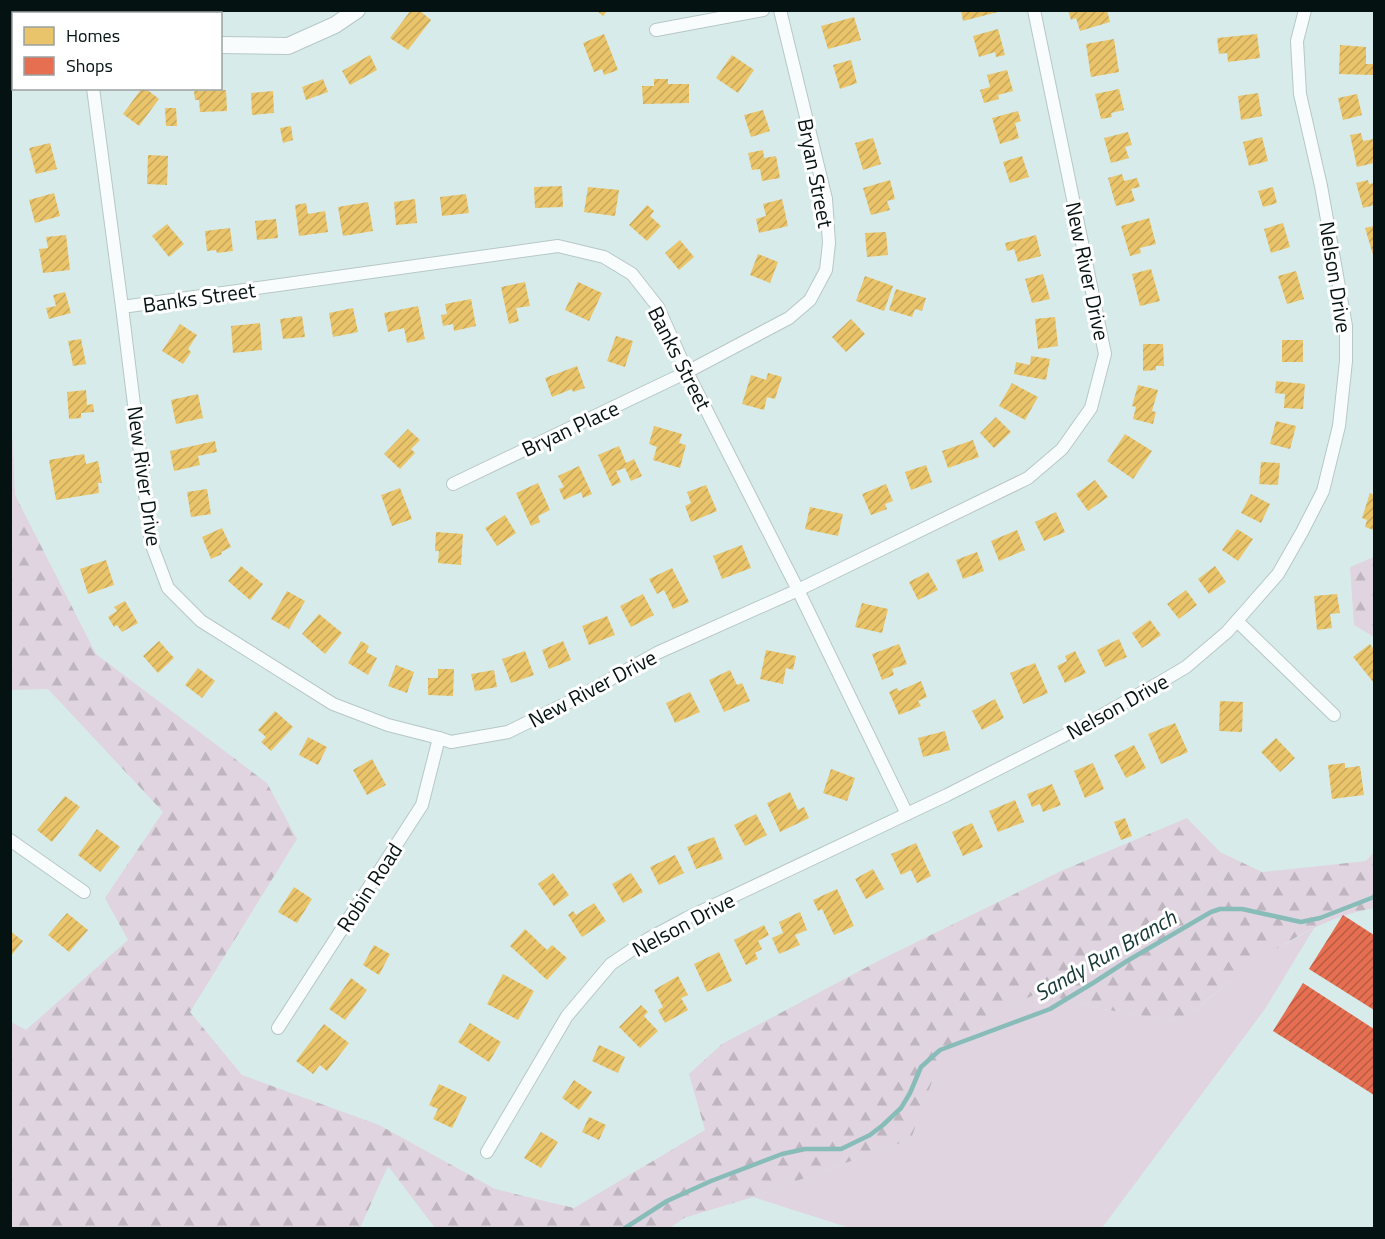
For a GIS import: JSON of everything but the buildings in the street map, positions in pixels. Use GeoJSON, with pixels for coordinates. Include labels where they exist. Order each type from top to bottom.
{"type":"FeatureCollection","features":[{"type":"Feature","properties":{"kind":"street"},"geometry":{"type":"LineString","coordinates":[[222,45],[288,46],[335,25],[357,10]]}},
{"type":"Feature","properties":{"kind":"street"},"geometry":{"type":"LineString","coordinates":[[656,30],[763,10]]}},
{"type":"Feature","properties":{"kind":"street","name":"Bryan Street"},"geometry":{"type":"LineString","coordinates":[[687,372],[789,318],[810,300],[826,270],[829,243],[826,199],[780,10]]}},
{"type":"Feature","properties":{"kind":"street","name":"New River Drive"},"geometry":{"type":"LineString","coordinates":[[93,90],[151,543],[168,588],[201,621],[333,704],[388,725],[451,742],[508,732],[575,699],[657,653],[798,590],[1028,478],[1062,449],[1091,408],[1105,354],[1034,10]]}},
{"type":"Feature","properties":{"kind":"street","name":"Nelson Drive"},"geometry":{"type":"LineString","coordinates":[[487,1152],[567,1016],[611,964],[648,939],[687,918],[1081,727],[1172,676],[1227,632],[1278,574],[1323,491],[1340,426],[1346,362],[1346,326],[1321,186],[1300,94],[1297,41],[1305,10]]}},
{"type":"Feature","properties":{"kind":"street","name":"Banks Street"},"geometry":{"type":"LineString","coordinates":[[122,307],[558,246],[604,257],[632,274],[658,308],[687,372],[798,590],[907,813]]}},
{"type":"Feature","properties":{"kind":"street","name":"Bryan Place"},"geometry":{"type":"LineString","coordinates":[[453,484],[687,372]]}},
{"type":"Feature","properties":{"kind":"street"},"geometry":{"type":"LineString","coordinates":[[1237,621],[1334,715]]}},
{"type":"Feature","properties":{"kind":"street","name":"Robin Road"},"geometry":{"type":"LineString","coordinates":[[278,1028],[422,805],[439,738]]}},
{"type":"Feature","properties":{"kind":"street"},"geometry":{"type":"LineString","coordinates":[[10,840],[84,892]]}},
{"type":"Feature","properties":{"kind":"green space"},"geometry":{"type":"Polygon","coordinates":[[[10,386],[15,495],[96,654],[267,783],[297,839],[190,1012],[242,1075],[379,1125],[495,1189],[574,1208],[705,1130],[689,1074],[722,1044],[882,959],[1061,871],[1187,818],[1220,852],[1262,872],[1366,861],[1374,852],[1374,908],[1346,915],[1294,938],[1247,969],[1179,1022],[1103,1009],[1039,993],[999,1010],[933,1079],[911,1139],[753,1197],[684,1218],[670,1228],[435,1228],[388,1166],[360,1228],[11,1228],[11,1022],[26,1030],[128,940],[105,898],[163,812],[48,689],[11,690],[10,386]]]}},
{"type":"Feature","properties":{"kind":"green space"},"geometry":{"type":"Polygon","coordinates":[[[1374,557],[1374,637],[1354,625],[1350,567],[1374,557]]]}},
{"type":"Feature","properties":{"kind":"green space"},"geometry":{"type":"Polygon","coordinates":[[[1314,928],[1265,1009],[1102,1228],[850,1228],[753,1197],[911,1139],[933,1079],[999,1010],[1039,993],[1103,1009],[1179,1022],[1262,957],[1314,928]]]}},
{"type":"Feature","properties":{"kind":"waterway","name":"Sandy Run Branch"},"geometry":{"type":"LineString","coordinates":[[625,1228],[667,1201],[711,1181],[782,1154],[805,1149],[841,1149],[870,1135],[901,1108],[921,1067],[940,1050],[1050,1009],[1211,912],[1220,909],[1242,909],[1301,922],[1320,918],[1374,897]]}}]}
